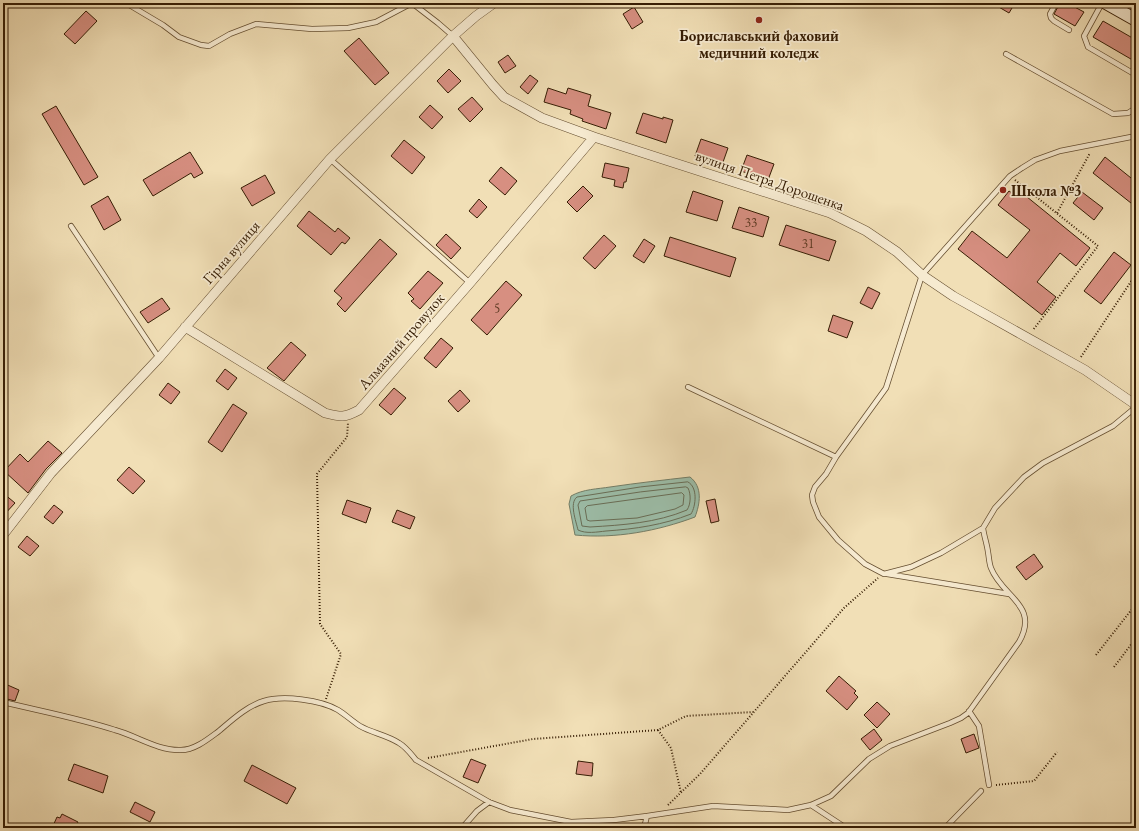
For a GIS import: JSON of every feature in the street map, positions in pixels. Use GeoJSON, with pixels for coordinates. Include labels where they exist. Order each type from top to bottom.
{"type":"FeatureCollection","features":[{"type":"Feature","properties":{"kind":"street","name":"Гірна вулиця"},"geometry":{"type":"LineString","coordinates":[[3,535],[51,473],[159,358],[330,159],[453,36],[494,3]]}},
{"type":"Feature","properties":{"kind":"street"},"geometry":{"type":"LineString","coordinates":[[1106,3],[1134,18]]}},
{"type":"Feature","properties":{"kind":"street","name":"вулиця Петра Дорошенка"},"geometry":{"type":"LineString","coordinates":[[453,36],[492,85],[504,97],[542,118],[594,137],[830,213],[866,231],[897,252],[922,275],[953,296],[1076,365],[1136,406]]}},
{"type":"Feature","properties":{"kind":"street","name":"Алмазний провулок"},"geometry":{"type":"LineString","coordinates":[[348,416],[359,410],[470,283],[594,137]]}},
{"type":"Feature","properties":{"kind":"street"},"geometry":{"type":"LineString","coordinates":[[185,327],[325,414],[348,416]]}},
{"type":"Feature","properties":{"kind":"lane"},"geometry":{"type":"LineString","coordinates":[[126,3],[163,25],[179,37],[201,45],[209,46],[230,34],[256,24],[312,30],[348,28],[376,22],[412,3],[453,36]]}},
{"type":"Feature","properties":{"kind":"lane"},"geometry":{"type":"LineString","coordinates":[[1056,3],[1050,14],[1051,18],[1069,30]]}},
{"type":"Feature","properties":{"kind":"lane"},"geometry":{"type":"LineString","coordinates":[[1102,3],[1084,36],[1088,47],[1136,75]]}},
{"type":"Feature","properties":{"kind":"lane"},"geometry":{"type":"LineString","coordinates":[[1006,54],[1113,114],[1128,113],[1136,108]]}},
{"type":"Feature","properties":{"kind":"lane"},"geometry":{"type":"LineString","coordinates":[[1010,594],[884,574],[865,564],[838,540],[819,517],[812,495],[815,487],[826,474],[836,457],[886,388],[922,275],[1010,176],[1035,160],[1060,151],[1136,136]]}},
{"type":"Feature","properties":{"kind":"lane"},"geometry":{"type":"LineString","coordinates":[[330,159],[470,283]]}},
{"type":"Feature","properties":{"kind":"lane"},"geometry":{"type":"LineString","coordinates":[[71,226],[159,358]]}},
{"type":"Feature","properties":{"kind":"lane"},"geometry":{"type":"LineString","coordinates":[[688,387],[836,457]]}},
{"type":"Feature","properties":{"kind":"lane"},"geometry":{"type":"LineString","coordinates":[[884,574],[911,567],[941,553],[983,528],[995,508],[1030,472],[1043,463],[1113,426],[1136,406]]}},
{"type":"Feature","properties":{"kind":"lane"},"geometry":{"type":"LineString","coordinates":[[3,702],[78,719],[117,730],[165,749],[184,750],[196,746],[210,738],[251,707],[264,701],[299,699],[324,704],[338,710],[362,727],[398,742],[408,750],[416,760],[489,802],[510,810],[571,822],[614,820],[713,806],[788,810],[811,805],[831,796],[869,759],[890,746],[962,718],[970,711],[1023,635],[1026,626],[1025,616],[1020,604],[997,581],[990,567],[983,528]]}},
{"type":"Feature","properties":{"kind":"lane"},"geometry":{"type":"LineString","coordinates":[[970,711],[979,726],[989,785]]}},
{"type":"Feature","properties":{"kind":"lane"},"geometry":{"type":"LineString","coordinates":[[945,828],[981,791]]}},
{"type":"Feature","properties":{"kind":"lane"},"geometry":{"type":"LineString","coordinates":[[462,828],[477,811],[489,802]]}},
{"type":"Feature","properties":{"kind":"lane"},"geometry":{"type":"LineString","coordinates":[[811,805],[846,828]]}},
{"type":"Feature","properties":{"kind":"lane"},"geometry":{"type":"LineString","coordinates":[[644,828],[647,816]]}},
{"type":"Feature","properties":{"kind":"path"},"geometry":{"type":"LineString","coordinates":[[1057,213],[1094,144]]}},
{"type":"Feature","properties":{"kind":"path"},"geometry":{"type":"LineString","coordinates":[[1010,176],[1098,246],[1027,338]]}},
{"type":"Feature","properties":{"kind":"path"},"geometry":{"type":"LineString","coordinates":[[1076,365],[1136,274]]}},
{"type":"Feature","properties":{"kind":"path"},"geometry":{"type":"LineString","coordinates":[[324,704],[341,654],[320,624],[317,474],[347,437],[348,416]]}},
{"type":"Feature","properties":{"kind":"path"},"geometry":{"type":"LineString","coordinates":[[658,814],[700,774],[844,608],[884,574]]}},
{"type":"Feature","properties":{"kind":"path"},"geometry":{"type":"LineString","coordinates":[[1096,655],[1136,604]]}},
{"type":"Feature","properties":{"kind":"path"},"geometry":{"type":"LineString","coordinates":[[1114,667],[1136,638]]}},
{"type":"Feature","properties":{"kind":"path"},"geometry":{"type":"LineString","coordinates":[[416,760],[533,739],[658,730],[686,716],[753,712]]}},
{"type":"Feature","properties":{"kind":"path"},"geometry":{"type":"LineString","coordinates":[[658,730],[671,748],[681,793]]}},
{"type":"Feature","properties":{"kind":"path"},"geometry":{"type":"LineString","coordinates":[[989,785],[1034,781],[1057,752]]}},
{"type":"Feature","properties":{"kind":"water"},"geometry":{"type":"Polygon","coordinates":[[[690,477],[694,481],[699,491],[699,501],[695,517],[636,533],[605,536],[575,535],[569,504],[571,496],[590,490],[690,477]]]}},
{"type":"Feature","properties":{"kind":"building"},"geometry":{"type":"Polygon","coordinates":[[[992,3],[1015,3],[1009,13],[992,3]]]}},
{"type":"Feature","properties":{"kind":"building"},"geometry":{"type":"Polygon","coordinates":[[[1060,3],[1067,3],[1084,12],[1075,26],[1054,14],[1060,3]]]}},
{"type":"Feature","properties":{"kind":"building"},"geometry":{"type":"Polygon","coordinates":[[[634,7],[643,22],[632,29],[623,14],[634,7]]]}},
{"type":"Feature","properties":{"kind":"building"},"geometry":{"type":"Polygon","coordinates":[[[86,11],[97,21],[75,44],[64,34],[86,11]]]}},
{"type":"Feature","properties":{"kind":"building"},"geometry":{"type":"Polygon","coordinates":[[[1103,21],[1136,40],[1136,62],[1093,37],[1103,21]]]}},
{"type":"Feature","properties":{"kind":"building"},"geometry":{"type":"Polygon","coordinates":[[[359,38],[389,73],[375,85],[344,51],[359,38]]]}},
{"type":"Feature","properties":{"kind":"building"},"geometry":{"type":"Polygon","coordinates":[[[508,55],[516,66],[505,73],[498,62],[508,55]]]}},
{"type":"Feature","properties":{"kind":"building"},"geometry":{"type":"Polygon","coordinates":[[[449,69],[461,81],[448,93],[437,81],[449,69]]]}},
{"type":"Feature","properties":{"kind":"building"},"geometry":{"type":"Polygon","coordinates":[[[530,75],[538,81],[528,94],[520,87],[530,75]]]}},
{"type":"Feature","properties":{"kind":"building"},"geometry":{"type":"Polygon","coordinates":[[[548,88],[566,94],[568,88],[591,95],[588,106],[611,113],[606,129],[582,121],[583,119],[570,114],[571,110],[544,102],[548,88]]]}},
{"type":"Feature","properties":{"kind":"building"},"geometry":{"type":"Polygon","coordinates":[[[472,97],[483,109],[470,122],[458,109],[472,97]]]}},
{"type":"Feature","properties":{"kind":"building"},"geometry":{"type":"Polygon","coordinates":[[[430,105],[443,117],[432,129],[419,117],[430,105]]]}},
{"type":"Feature","properties":{"kind":"building"},"geometry":{"type":"Polygon","coordinates":[[[56,106],[98,177],[84,185],[42,114],[56,106]]]}},
{"type":"Feature","properties":{"kind":"building"},"geometry":{"type":"Polygon","coordinates":[[[643,113],[663,119],[663,117],[673,120],[666,143],[636,133],[643,113]]]}},
{"type":"Feature","properties":{"kind":"building"},"geometry":{"type":"Polygon","coordinates":[[[701,139],[728,148],[722,165],[695,156],[701,139]]]}},
{"type":"Feature","properties":{"kind":"building"},"geometry":{"type":"Polygon","coordinates":[[[404,140],[425,157],[412,174],[391,156],[404,140]]]}},
{"type":"Feature","properties":{"kind":"building"},"geometry":{"type":"Polygon","coordinates":[[[190,152],[203,173],[194,178],[191,173],[153,196],[143,180],[190,152]]]}},
{"type":"Feature","properties":{"kind":"building"},"geometry":{"type":"Polygon","coordinates":[[[747,155],[774,164],[768,180],[741,171],[747,155]]]}},
{"type":"Feature","properties":{"kind":"building"},"geometry":{"type":"Polygon","coordinates":[[[1105,157],[1136,182],[1136,207],[1093,173],[1105,157]]]}},
{"type":"Feature","properties":{"kind":"building"},"geometry":{"type":"Polygon","coordinates":[[[605,163],[629,168],[623,188],[614,186],[615,180],[602,177],[605,163]]]}},
{"type":"Feature","properties":{"kind":"building"},"geometry":{"type":"Polygon","coordinates":[[[501,167],[517,181],[505,195],[489,181],[501,167]]]}},
{"type":"Feature","properties":{"kind":"building"},"geometry":{"type":"Polygon","coordinates":[[[265,175],[275,193],[252,206],[241,188],[265,175]]]}},
{"type":"Feature","properties":{"kind":"building"},"geometry":{"type":"Polygon","coordinates":[[[583,186],[593,196],[577,212],[567,202],[583,186]]]}},
{"type":"Feature","properties":{"kind":"building"},"geometry":{"type":"Polygon","coordinates":[[[1016,188],[1090,248],[1076,266],[1060,253],[1037,282],[1056,297],[1042,315],[958,249],[972,231],[1007,258],[1030,230],[998,205],[1009,191],[1012,193],[1016,188]]]}},
{"type":"Feature","properties":{"kind":"building"},"geometry":{"type":"Polygon","coordinates":[[[693,191],[723,201],[717,221],[686,212],[693,191]]]}},
{"type":"Feature","properties":{"kind":"building"},"geometry":{"type":"Polygon","coordinates":[[[1082,192],[1103,208],[1094,220],[1073,203],[1082,192]]]}},
{"type":"Feature","properties":{"kind":"building"},"geometry":{"type":"Polygon","coordinates":[[[108,196],[121,220],[104,230],[91,206],[108,196]]]}},
{"type":"Feature","properties":{"kind":"building"},"geometry":{"type":"Polygon","coordinates":[[[479,199],[487,207],[477,218],[469,211],[479,199]]]}},
{"type":"Feature","properties":{"kind":"building"},"geometry":{"type":"Polygon","coordinates":[[[739,207],[769,217],[763,237],[732,228],[739,207]]]}},
{"type":"Feature","properties":{"kind":"building"},"geometry":{"type":"Polygon","coordinates":[[[309,211],[335,232],[338,228],[350,238],[345,244],[342,242],[331,255],[297,226],[309,211]]]}},
{"type":"Feature","properties":{"kind":"building"},"geometry":{"type":"Polygon","coordinates":[[[786,225],[836,241],[829,261],[779,245],[786,225]]]}},
{"type":"Feature","properties":{"kind":"building"},"geometry":{"type":"Polygon","coordinates":[[[446,234],[461,248],[451,259],[436,245],[446,234]]]}},
{"type":"Feature","properties":{"kind":"building"},"geometry":{"type":"Polygon","coordinates":[[[604,235],[616,246],[595,269],[583,258],[604,235]]]}},
{"type":"Feature","properties":{"kind":"building"},"geometry":{"type":"Polygon","coordinates":[[[670,237],[736,258],[730,277],[664,256],[670,237]]]}},
{"type":"Feature","properties":{"kind":"building"},"geometry":{"type":"Polygon","coordinates":[[[380,239],[397,254],[345,312],[337,304],[342,298],[334,291],[380,239]]]}},
{"type":"Feature","properties":{"kind":"building"},"geometry":{"type":"Polygon","coordinates":[[[644,239],[655,246],[644,263],[633,256],[644,239]]]}},
{"type":"Feature","properties":{"kind":"building"},"geometry":{"type":"Polygon","coordinates":[[[1114,252],[1131,265],[1101,304],[1084,291],[1114,252]]]}},
{"type":"Feature","properties":{"kind":"building"},"geometry":{"type":"Polygon","coordinates":[[[428,271],[443,283],[420,309],[411,301],[414,299],[408,293],[428,271]]]}},
{"type":"Feature","properties":{"kind":"building"},"geometry":{"type":"Polygon","coordinates":[[[506,281],[522,295],[487,335],[471,320],[506,281]]]}},
{"type":"Feature","properties":{"kind":"building"},"geometry":{"type":"Polygon","coordinates":[[[868,287],[880,293],[872,309],[860,303],[868,287]]]}},
{"type":"Feature","properties":{"kind":"building"},"geometry":{"type":"Polygon","coordinates":[[[162,298],[170,309],[148,323],[140,312],[162,298]]]}},
{"type":"Feature","properties":{"kind":"building"},"geometry":{"type":"Polygon","coordinates":[[[833,315],[853,322],[847,338],[828,331],[833,315]]]}},
{"type":"Feature","properties":{"kind":"building"},"geometry":{"type":"Polygon","coordinates":[[[441,338],[453,348],[436,368],[424,358],[441,338]]]}},
{"type":"Feature","properties":{"kind":"building"},"geometry":{"type":"Polygon","coordinates":[[[291,342],[306,355],[284,381],[267,368],[291,342]]]}},
{"type":"Feature","properties":{"kind":"building"},"geometry":{"type":"Polygon","coordinates":[[[225,369],[237,378],[228,390],[216,381],[225,369]]]}},
{"type":"Feature","properties":{"kind":"building"},"geometry":{"type":"Polygon","coordinates":[[[168,383],[180,392],[171,404],[159,395],[168,383]]]}},
{"type":"Feature","properties":{"kind":"building"},"geometry":{"type":"Polygon","coordinates":[[[394,388],[406,398],[391,415],[379,405],[394,388]]]}},
{"type":"Feature","properties":{"kind":"building"},"geometry":{"type":"Polygon","coordinates":[[[460,390],[470,401],[458,412],[448,401],[460,390]]]}},
{"type":"Feature","properties":{"kind":"building"},"geometry":{"type":"Polygon","coordinates":[[[233,404],[247,413],[222,452],[208,442],[233,404]]]}},
{"type":"Feature","properties":{"kind":"building"},"geometry":{"type":"Polygon","coordinates":[[[48,441],[62,453],[46,469],[28,493],[4,471],[20,454],[28,462],[48,441]]]}},
{"type":"Feature","properties":{"kind":"building"},"geometry":{"type":"Polygon","coordinates":[[[129,467],[145,481],[133,494],[117,480],[129,467]]]}},
{"type":"Feature","properties":{"kind":"building"},"geometry":{"type":"Polygon","coordinates":[[[3,493],[15,503],[3,516],[3,493]]]}},
{"type":"Feature","properties":{"kind":"building"},"geometry":{"type":"Polygon","coordinates":[[[715,499],[719,521],[711,523],[706,501],[715,499]]]}},
{"type":"Feature","properties":{"kind":"building"},"geometry":{"type":"Polygon","coordinates":[[[347,500],[371,508],[366,523],[342,514],[347,500]]]}},
{"type":"Feature","properties":{"kind":"building"},"geometry":{"type":"Polygon","coordinates":[[[54,505],[63,512],[53,524],[44,517],[54,505]]]}},
{"type":"Feature","properties":{"kind":"building"},"geometry":{"type":"Polygon","coordinates":[[[397,510],[415,517],[410,529],[392,522],[397,510]]]}},
{"type":"Feature","properties":{"kind":"building"},"geometry":{"type":"Polygon","coordinates":[[[27,536],[39,546],[30,556],[18,547],[27,536]]]}},
{"type":"Feature","properties":{"kind":"building"},"geometry":{"type":"Polygon","coordinates":[[[1034,554],[1043,567],[1026,580],[1016,567],[1034,554]]]}},
{"type":"Feature","properties":{"kind":"building"},"geometry":{"type":"Polygon","coordinates":[[[839,676],[856,691],[854,693],[858,697],[847,710],[826,691],[839,676]]]}},
{"type":"Feature","properties":{"kind":"building"},"geometry":{"type":"Polygon","coordinates":[[[3,683],[19,690],[15,701],[3,698],[3,683]]]}},
{"type":"Feature","properties":{"kind":"building"},"geometry":{"type":"Polygon","coordinates":[[[877,702],[890,714],[877,728],[864,715],[877,702]]]}},
{"type":"Feature","properties":{"kind":"building"},"geometry":{"type":"Polygon","coordinates":[[[874,729],[882,740],[870,750],[861,739],[874,729]]]}},
{"type":"Feature","properties":{"kind":"building"},"geometry":{"type":"Polygon","coordinates":[[[974,734],[979,748],[966,753],[961,739],[974,734]]]}},
{"type":"Feature","properties":{"kind":"building"},"geometry":{"type":"Polygon","coordinates":[[[471,759],[486,765],[478,783],[463,777],[471,759]]]}},
{"type":"Feature","properties":{"kind":"building"},"geometry":{"type":"Polygon","coordinates":[[[578,761],[593,763],[592,776],[576,774],[578,761]]]}},
{"type":"Feature","properties":{"kind":"building"},"geometry":{"type":"Polygon","coordinates":[[[74,764],[108,776],[103,793],[68,780],[74,764]]]}},
{"type":"Feature","properties":{"kind":"building"},"geometry":{"type":"Polygon","coordinates":[[[252,765],[296,788],[287,804],[244,781],[252,765]]]}},
{"type":"Feature","properties":{"kind":"building"},"geometry":{"type":"Polygon","coordinates":[[[135,802],[155,812],[150,822],[130,812],[135,802]]]}},
{"type":"Feature","properties":{"kind":"building"},"geometry":{"type":"Polygon","coordinates":[[[62,814],[78,822],[75,828],[52,828],[57,817],[60,818],[62,814]]]}},
{"type":"Feature","properties":{"kind":"place","name":"Бориславський фаховий медичний коледж"},"geometry":{"type":"Point","coordinates":[759,20]}},
{"type":"Feature","properties":{"kind":"place","name":"Школа №3"},"geometry":{"type":"Point","coordinates":[1003,190]}}]}
